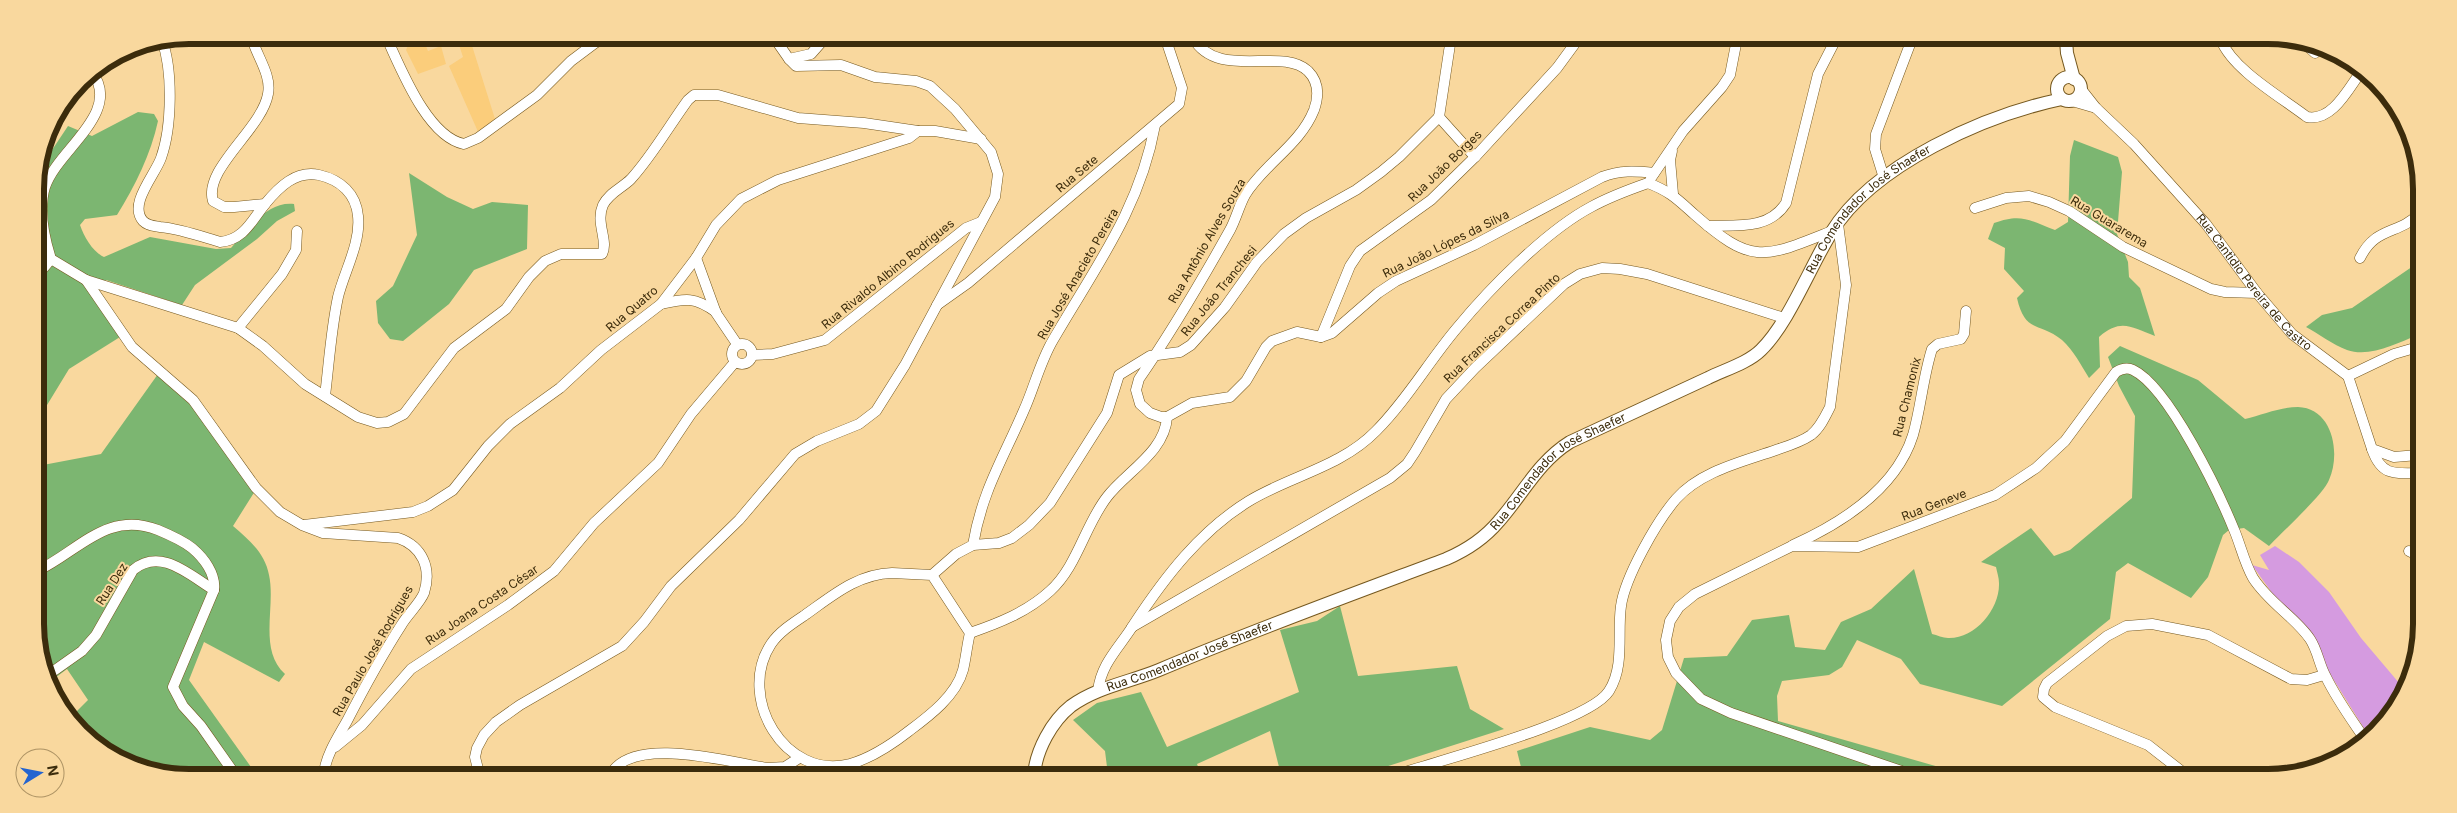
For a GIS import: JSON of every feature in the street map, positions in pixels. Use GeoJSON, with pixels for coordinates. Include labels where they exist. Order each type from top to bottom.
{"type":"FeatureCollection","features":[{"type":"Feature","properties":{"kind":"street"},"geometry":{"type":"LineString","coordinates":[[253,44],[267,77],[268,95],[258,120],[218,172],[211,188],[213,201],[224,207],[234,208],[265,204]]}},
{"type":"Feature","properties":{"kind":"street"},"geometry":{"type":"LineString","coordinates":[[389,44],[417,101],[447,137],[464,144],[478,138],[537,95],[590,44]]}},
{"type":"Feature","properties":{"kind":"street"},"geometry":{"type":"LineString","coordinates":[[478,769],[475,757],[478,748],[496,722],[520,705],[622,646],[644,622],[671,586],[739,520],[794,454],[817,441],[859,424],[876,411],[905,365],[995,197],[998,183],[996,163],[981,139],[955,109],[930,86],[923,83],[875,77],[841,65],[796,66],[779,44]]}},
{"type":"Feature","properties":{"kind":"street"},"geometry":{"type":"LineString","coordinates":[[789,59],[811,54],[820,44]]}},
{"type":"Feature","properties":{"kind":"street","name":"Rua Sete"},"geometry":{"type":"LineString","coordinates":[[936,305],[968,283],[1154,125],[1181,98],[1180,76],[1167,44]]}},
{"type":"Feature","properties":{"kind":"street","name":"Rua Antônio Alves Souza"},"geometry":{"type":"LineString","coordinates":[[1167,417],[1155,416],[1143,408],[1137,396],[1136,385],[1156,355],[1230,230],[1245,196],[1263,173],[1304,131],[1317,98],[1315,81],[1307,70],[1297,65],[1236,61],[1214,56],[1200,48],[1197,44]]}},
{"type":"Feature","properties":{"kind":"street"},"geometry":{"type":"LineString","coordinates":[[1450,44],[1439,117],[1475,156]]}},
{"type":"Feature","properties":{"kind":"street","name":"Rua João Borges"},"geometry":{"type":"LineString","coordinates":[[1321,337],[1350,266],[1360,251],[1431,200],[1557,68],[1575,44]]}},
{"type":"Feature","properties":{"kind":"street"},"geometry":{"type":"LineString","coordinates":[[1098,691],[1105,665],[1169,573],[1226,518],[1249,501],[1310,474],[1341,456],[1376,431],[1457,327],[1544,239],[1590,208],[1648,183],[1683,131],[1722,88],[1730,75],[1736,44]]}},
{"type":"Feature","properties":{"kind":"street"},"geometry":{"type":"LineString","coordinates":[[1708,226],[1760,223],[1780,213],[1786,203],[1818,74],[1833,44]]}},
{"type":"Feature","properties":{"kind":"street"},"geometry":{"type":"LineString","coordinates":[[1884,178],[1875,149],[1876,134],[1910,44]]}},
{"type":"Feature","properties":{"kind":"street"},"geometry":{"type":"LineString","coordinates":[[2066,44],[2068,89]]}},
{"type":"Feature","properties":{"kind":"street"},"geometry":{"type":"LineString","coordinates":[[2222,44],[2224,49],[2237,64],[2307,117],[2316,119],[2328,114],[2358,75]]}},
{"type":"Feature","properties":{"kind":"street"},"geometry":{"type":"LineString","coordinates":[[163,47],[167,66],[167,129],[161,158],[141,197],[138,207],[142,221],[148,225],[171,228],[220,242],[228,241],[236,238],[248,228],[278,188],[296,177],[317,174],[334,180],[347,188],[355,201],[358,216],[357,232],[338,297],[326,396]]}},
{"type":"Feature","properties":{"kind":"street"},"geometry":{"type":"LineString","coordinates":[[44,198],[45,188],[53,168],[95,117],[100,104],[99,89],[95,79]]}},
{"type":"Feature","properties":{"kind":"street","name":"Rua Comendador José Shaefer"},"geometry":{"type":"LineString","coordinates":[[1034,769],[1052,728],[1071,707],[1098,691],[1138,678],[1232,639],[1446,559],[1471,547],[1498,522],[1544,462],[1570,442],[1752,357],[1767,344],[1784,318],[1835,227],[1884,178],[1917,155],[1986,122],[2040,103],[2068,89]]}},
{"type":"Feature","properties":{"kind":"street","name":"Rua Cantidio Pereira de Castro"},"geometry":{"type":"LineString","coordinates":[[2068,89],[2096,108],[2134,144],[2206,224],[2257,292],[2292,334],[2348,376]]}},
{"type":"Feature","properties":{"kind":"street"},"geometry":{"type":"LineString","coordinates":[[86,280],[238,328],[263,346],[305,384],[346,410],[371,422],[388,422],[397,419],[412,405],[454,348],[506,309],[541,265],[561,254],[602,254],[604,245],[600,224],[603,204],[609,196],[630,179],[688,100],[694,95],[718,94],[798,118],[864,123],[918,131]]}},
{"type":"Feature","properties":{"kind":"street","name":"Rua João Tranchesi"},"geometry":{"type":"LineString","coordinates":[[932,575],[956,554],[973,545],[999,543],[1012,538],[1029,525],[1050,503],[1107,413],[1119,375],[1136,363],[1156,355],[1180,352],[1191,346],[1257,262],[1284,234],[1375,176],[1400,157],[1439,117]]}},
{"type":"Feature","properties":{"kind":"street","name":"Rua José Anacieto Pereira"},"geometry":{"type":"LineString","coordinates":[[973,545],[984,495],[1020,419],[1051,342],[1130,210],[1151,147],[1154,125]]}},
{"type":"Feature","properties":{"kind":"street","name":"Rua Quatro"},"geometry":{"type":"LineString","coordinates":[[302,526],[400,515],[428,506],[453,490],[488,446],[510,424],[560,388],[601,350],[661,304],[696,258],[716,224],[741,199],[750,193],[778,180],[909,138],[918,131],[951,132],[981,139]]}},
{"type":"Feature","properties":{"kind":"street"},"geometry":{"type":"LineString","coordinates":[[1673,147],[1670,160],[1673,194]]}},
{"type":"Feature","properties":{"kind":"street","name":"Rua João Lópes da Silva"},"geometry":{"type":"LineString","coordinates":[[1321,337],[1337,330],[1378,293],[1396,281],[1474,245],[1602,177],[1615,172],[1654,173]]}},
{"type":"Feature","properties":{"kind":"street"},"geometry":{"type":"LineString","coordinates":[[1415,769],[1523,735],[1581,712],[1609,692],[1618,662],[1621,606],[1624,590],[1644,548],[1676,499],[1710,474],[1796,442],[1811,434],[1824,421],[1830,407],[1846,285],[1835,227],[1787,249],[1760,253],[1748,251],[1728,241],[1708,226],[1673,194],[1648,183]]}},
{"type":"Feature","properties":{"kind":"street","name":"Rua Guararema"},"geometry":{"type":"LineString","coordinates":[[1975,208],[2006,198],[2029,196],[2069,211],[2123,247],[2211,289],[2226,292],[2257,292]]}},
{"type":"Feature","properties":{"kind":"street"},"geometry":{"type":"LineString","coordinates":[[2360,258],[2365,247],[2375,237],[2413,219]]}},
{"type":"Feature","properties":{"kind":"street","name":"Rua Rivaldo Albino Rodrigues"},"geometry":{"type":"LineString","coordinates":[[752,354],[790,351],[825,340],[966,228],[981,222]]}},
{"type":"Feature","properties":{"kind":"street"},"geometry":{"type":"LineString","coordinates":[[44,226],[51,259],[44,267]]}},
{"type":"Feature","properties":{"kind":"street"},"geometry":{"type":"LineString","coordinates":[[238,328],[282,274],[296,250],[297,231]]}},
{"type":"Feature","properties":{"kind":"street"},"geometry":{"type":"LineString","coordinates":[[696,258],[716,313],[737,344]]}},
{"type":"Feature","properties":{"kind":"street","name":"Rua Paulo José Rodrigues"},"geometry":{"type":"LineString","coordinates":[[51,259],[86,280],[132,347],[193,400],[268,502],[302,526],[324,533],[398,538],[416,547],[422,554],[426,569],[423,594],[394,636],[332,749],[325,769]]}},
{"type":"Feature","properties":{"kind":"street","name":"Rua Francisca Correa Pinto"},"geometry":{"type":"LineString","coordinates":[[1132,627],[1390,478],[1407,464],[1446,399],[1474,368],[1564,284],[1580,274],[1602,268],[1647,274],[1784,318]]}},
{"type":"Feature","properties":{"kind":"street"},"geometry":{"type":"LineString","coordinates":[[661,304],[688,299],[698,301],[716,313]]}},
{"type":"Feature","properties":{"kind":"street","name":"Rua Chamonix"},"geometry":{"type":"LineString","coordinates":[[1792,546],[1826,530],[1862,504],[1891,477],[1912,436],[1932,349],[1938,344],[1961,340],[1964,334],[1966,311]]}},
{"type":"Feature","properties":{"kind":"street"},"geometry":{"type":"LineString","coordinates":[[970,633],[1020,613],[1052,590],[1106,498],[1145,460],[1159,440],[1167,417],[1192,403],[1230,397],[1238,392],[1266,347],[1282,336],[1297,332],[1321,337]]}},
{"type":"Feature","properties":{"kind":"street"},"geometry":{"type":"LineString","coordinates":[[743,343],[749,346],[752,354],[748,362],[742,364],[736,362],[732,353],[737,344],[743,343]]}},
{"type":"Feature","properties":{"kind":"street"},"geometry":{"type":"LineString","coordinates":[[2413,348],[2394,354],[2348,376],[2376,462],[2382,468],[2400,474],[2413,473]]}},
{"type":"Feature","properties":{"kind":"street","name":"Rua Joana Costa César"},"geometry":{"type":"LineString","coordinates":[[332,749],[362,725],[411,669],[522,596],[554,571],[594,523],[658,463],[691,414],[736,362]]}},
{"type":"Feature","properties":{"kind":"street","name":"Rua Geneve"},"geometry":{"type":"LineString","coordinates":[[1896,769],[1731,713],[1701,699],[1676,673],[1668,657],[1666,640],[1670,621],[1680,607],[1695,594],[1792,546],[1858,547],[1995,496],[2036,468],[2065,441],[2116,372],[2122,369],[2132,369],[2141,375],[2177,415],[2235,532],[2252,576],[2263,592],[2309,638],[2318,654],[2324,675],[2362,735]]}},
{"type":"Feature","properties":{"kind":"street"},"geometry":{"type":"LineString","coordinates":[[2372,449],[2394,457],[2413,456]]}},
{"type":"Feature","properties":{"kind":"street"},"geometry":{"type":"LineString","coordinates":[[44,568],[57,561],[99,531],[116,525],[148,526],[186,543],[200,555],[213,577],[214,590],[173,687],[183,706],[201,726],[231,769]]}},
{"type":"Feature","properties":{"kind":"street","name":"Rua Dez"},"geometry":{"type":"LineString","coordinates":[[52,672],[82,651],[96,635],[133,570],[141,563],[166,561],[214,590]]}},
{"type":"Feature","properties":{"kind":"street"},"geometry":{"type":"LineString","coordinates":[[892,573],[932,575],[970,633],[963,671],[958,684],[931,714],[878,753],[850,764],[821,765],[799,758],[774,733],[762,712],[760,669],[771,644],[788,627],[852,583],[864,577],[892,573]]}},
{"type":"Feature","properties":{"kind":"street"},"geometry":{"type":"LineString","coordinates":[[2177,769],[2148,745],[2055,707],[2043,697],[2047,683],[2107,636],[2126,626],[2152,624],[2208,635],[2291,679],[2307,680],[2324,675]]}},
{"type":"Feature","properties":{"kind":"street"},"geometry":{"type":"LineString","coordinates":[[618,769],[628,760],[644,755],[668,752],[768,768],[785,767],[799,758]]}},
{"type":"Feature","properties":{"kind":"shaded area"},"geometry":{"type":"Polygon","coordinates":[[[409,44],[425,44],[428,51],[441,46],[446,64],[418,74],[406,50],[409,44]]]}},
{"type":"Feature","properties":{"kind":"shaded area"},"geometry":{"type":"Polygon","coordinates":[[[459,44],[472,44],[495,119],[479,134],[449,66],[463,57],[459,44]]]}},
{"type":"Feature","properties":{"kind":"shaded area"},"geometry":{"type":"Polygon","coordinates":[[[2275,546],[2299,562],[2329,592],[2361,638],[2400,684],[2389,705],[2366,731],[2330,674],[2252,565],[2269,570],[2260,555],[2275,546]]]}},
{"type":"Feature","properties":{"kind":"green space"},"geometry":{"type":"Polygon","coordinates":[[[138,112],[154,114],[158,121],[147,158],[117,215],[85,219],[80,225],[89,244],[104,257],[150,237],[216,249],[231,248],[251,225],[266,212],[284,204],[294,204],[295,211],[277,221],[257,239],[195,285],[182,305],[106,280],[93,297],[120,337],[69,369],[44,410],[45,170],[48,156],[68,126],[92,136],[138,112]]]}},
{"type":"Feature","properties":{"kind":"green space"},"geometry":{"type":"Polygon","coordinates":[[[2074,140],[2118,157],[2122,172],[2117,234],[2128,262],[2129,277],[2140,288],[2155,336],[2126,326],[2120,326],[2107,331],[2099,337],[2100,367],[2089,378],[2074,353],[2062,340],[2034,326],[2024,317],[2017,298],[2024,291],[2004,269],[2005,248],[1988,239],[1994,223],[2011,218],[2025,219],[2055,230],[2068,222],[2070,156],[2074,140]]]}},
{"type":"Feature","properties":{"kind":"green space"},"geometry":{"type":"Polygon","coordinates":[[[409,173],[447,197],[473,209],[492,202],[528,205],[527,249],[474,270],[449,304],[403,341],[390,339],[378,323],[376,301],[393,286],[417,235],[409,173]]]}},
{"type":"Feature","properties":{"kind":"green space"},"geometry":{"type":"Polygon","coordinates":[[[2413,266],[2413,337],[2374,351],[2356,352],[2337,345],[2306,327],[2322,315],[2352,308],[2413,266]]]}},
{"type":"Feature","properties":{"kind":"green space"},"geometry":{"type":"Polygon","coordinates":[[[2120,346],[2198,380],[2245,419],[2292,407],[2310,409],[2319,415],[2326,424],[2334,446],[2333,469],[2325,487],[2311,504],[2269,546],[2244,528],[2229,530],[2223,535],[2208,577],[2191,598],[2128,563],[2116,572],[2110,619],[2002,706],[1920,684],[1901,659],[1857,640],[1842,667],[1829,675],[1782,681],[1777,696],[1778,721],[1946,769],[1522,769],[1517,751],[1590,727],[1650,740],[1662,730],[1684,658],[1727,656],[1752,620],[1789,615],[1795,647],[1825,650],[1841,622],[1871,609],[1914,569],[1932,634],[1946,638],[1958,637],[1976,628],[1984,621],[1995,603],[1999,583],[1996,567],[1981,562],[2031,528],[2054,556],[2070,550],[2132,498],[2135,416],[2119,386],[2108,357],[2120,346]]]}},
{"type":"Feature","properties":{"kind":"green space"},"geometry":{"type":"Polygon","coordinates":[[[158,374],[200,414],[255,491],[233,526],[256,548],[267,567],[271,587],[270,640],[272,653],[277,664],[285,674],[279,682],[204,642],[189,680],[251,769],[170,768],[133,758],[116,750],[101,739],[86,727],[75,713],[88,700],[67,669],[54,678],[45,643],[44,624],[44,465],[101,454],[158,374]]]}},
{"type":"Feature","properties":{"kind":"green space"},"geometry":{"type":"Polygon","coordinates":[[[1340,606],[1358,676],[1457,666],[1470,709],[1504,729],[1379,769],[1280,769],[1270,731],[1197,764],[1199,769],[1107,769],[1105,751],[1073,720],[1097,703],[1141,692],[1167,747],[1299,692],[1280,630],[1317,621],[1340,606]]]}}]}
